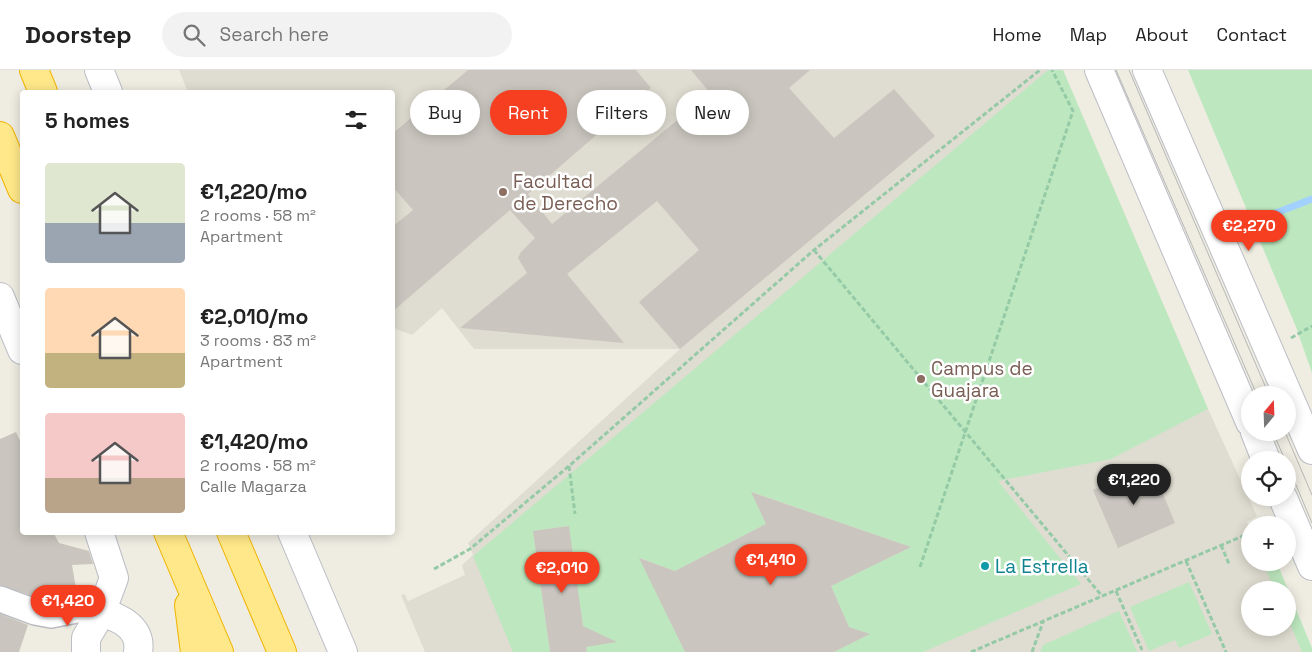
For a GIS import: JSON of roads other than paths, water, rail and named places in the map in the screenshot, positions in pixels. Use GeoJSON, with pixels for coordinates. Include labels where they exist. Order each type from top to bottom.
{"type":"FeatureCollection","features":[{"type":"Feature","properties":{"kind":"highway"},"geometry":{"type":"LineString","coordinates":[[34,70],[42,90]]}},
{"type":"Feature","properties":{"kind":"highway"},"geometry":{"type":"LineString","coordinates":[[0,136],[20,184]]}},
{"type":"Feature","properties":{"kind":"highway"},"geometry":{"type":"LineString","coordinates":[[169,535],[219,652]]}},
{"type":"Feature","properties":{"kind":"highway"},"geometry":{"type":"LineString","coordinates":[[232,535],[282,652]]}},
{"type":"Feature","properties":{"kind":"highway"},"geometry":{"type":"LineString","coordinates":[[184,569],[195,652]]}},
{"type":"Feature","properties":{"kind":"street"},"geometry":{"type":"LineString","coordinates":[[99,70],[107,90]]}},
{"type":"Feature","properties":{"kind":"street"},"geometry":{"type":"LineString","coordinates":[[1098,70],[1241,401]]}},
{"type":"Feature","properties":{"kind":"street"},"geometry":{"type":"LineString","coordinates":[[1147,70],[1312,450]]}},
{"type":"Feature","properties":{"kind":"street"},"geometry":{"type":"LineString","coordinates":[[0,297],[20,345]]}},
{"type":"Feature","properties":{"kind":"street"},"geometry":{"type":"LineString","coordinates":[[1286,506],[1312,566]]}},
{"type":"Feature","properties":{"kind":"street"},"geometry":{"type":"LineString","coordinates":[[85,649],[86,638],[101,613],[114,578],[100,535]]}},
{"type":"Feature","properties":{"kind":"street"},"geometry":{"type":"LineString","coordinates":[[293,535],[343,652]]}},
{"type":"Feature","properties":{"kind":"street"},"geometry":{"type":"LineString","coordinates":[[0,598],[35,612],[51,615],[82,609],[101,613],[129,626],[138,641],[138,652]]}},
{"type":"Feature","properties":{"kind":"street"},"geometry":{"type":"LineString","coordinates":[[51,615],[75,633],[85,649]]}},
{"type":"Feature","properties":{"kind":"waterway"},"geometry":{"type":"LineString","coordinates":[[1258,220],[1312,199]]}},
{"type":"Feature","properties":{"kind":"tram line"},"geometry":{"type":"LineString","coordinates":[[1116,70],[1253,386]]}},
{"type":"Feature","properties":{"kind":"tram line"},"geometry":{"type":"LineString","coordinates":[[1129,70],[1265,386]]}},
{"type":"Feature","properties":{"kind":"tram line"},"geometry":{"type":"LineString","coordinates":[[1277,441],[1281,451]]}},
{"type":"Feature","properties":{"kind":"tram line"},"geometry":{"type":"LineString","coordinates":[[1289,441],[1312,495]]}},
{"type":"Feature","properties":{"kind":"tram line"},"geometry":{"type":"LineString","coordinates":[[1296,485],[1312,523]]}},
{"type":"Feature","properties":{"kind":"place","name":"Facultad de Derecho"},"geometry":{"type":"Point","coordinates":[503,192]}},
{"type":"Feature","properties":{"kind":"place","name":"Campus de Guajara"},"geometry":{"type":"Point","coordinates":[921,379]}},
{"type":"Feature","properties":{"kind":"place","name":"La Estrella"},"geometry":{"type":"Point","coordinates":[985,566]}}]}
